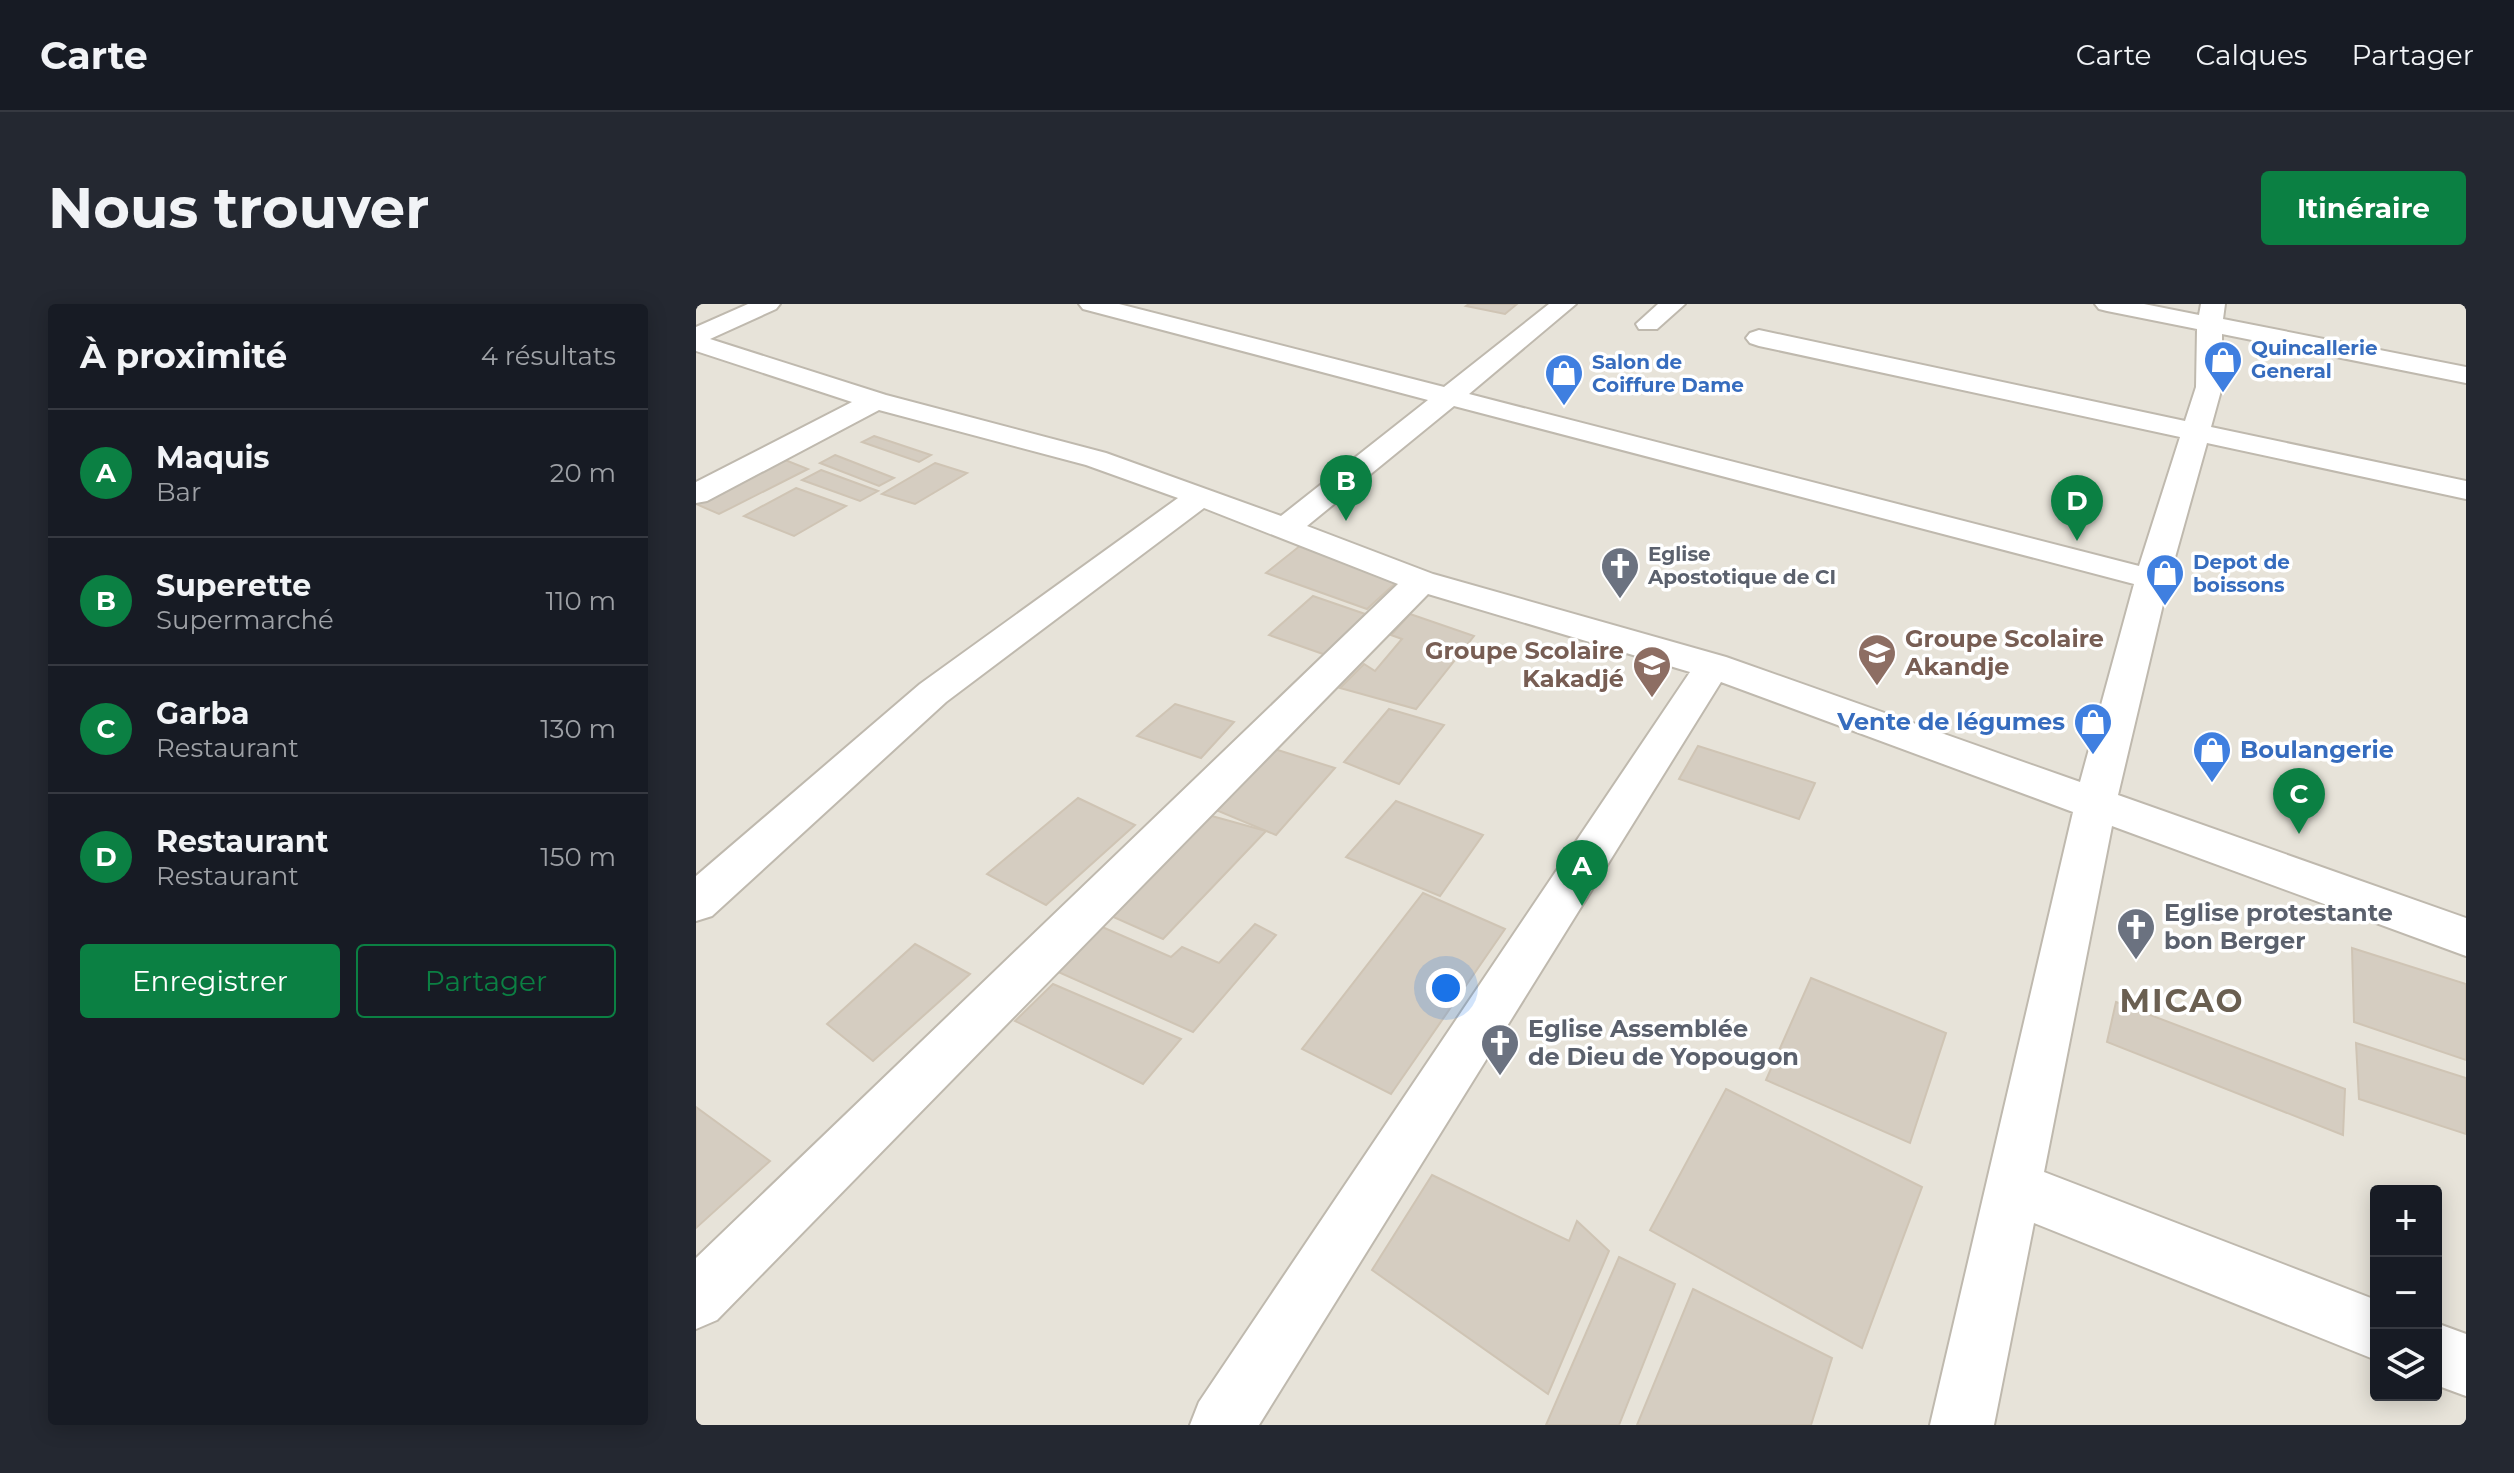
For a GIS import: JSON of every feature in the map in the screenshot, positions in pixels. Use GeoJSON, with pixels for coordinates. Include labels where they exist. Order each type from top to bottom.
{"type":"FeatureCollection","features":[{"type":"Feature","properties":{"kind":"street"},"geometry":{"type":"LineString","coordinates":[[696,336],[768,304]]}},
{"type":"Feature","properties":{"kind":"street"},"geometry":{"type":"LineString","coordinates":[[1091,304],[2152,579]]}},
{"type":"Feature","properties":{"kind":"street"},"geometry":{"type":"LineString","coordinates":[[1285,528],[1564,304]]}},
{"type":"Feature","properties":{"kind":"street"},"geometry":{"type":"LineString","coordinates":[[1648,324],[1673,304]]}},
{"type":"Feature","properties":{"kind":"street"},"geometry":{"type":"LineString","coordinates":[[2107,304],[2211,314],[2466,375]]}},
{"type":"Feature","properties":{"kind":"street"},"geometry":{"type":"LineString","coordinates":[[1191,330],[1224,310]]}},
{"type":"Feature","properties":{"kind":"street"},"geometry":{"type":"LineString","coordinates":[[1962,1425],[2096,802],[2152,579],[2209,387],[2211,314]]}},
{"type":"Feature","properties":{"kind":"street"},"geometry":{"type":"LineString","coordinates":[[1759,338],[2466,490]]}},
{"type":"Feature","properties":{"kind":"street"},"geometry":{"type":"LineString","coordinates":[[696,343],[876,401],[1096,459],[1421,581],[1713,666],[2466,937]]}},
{"type":"Feature","properties":{"kind":"street"},"geometry":{"type":"LineString","coordinates":[[696,494],[876,401]]}},
{"type":"Feature","properties":{"kind":"street"},"geometry":{"type":"LineString","coordinates":[[696,903],[933,693],[1199,497]]}},
{"type":"Feature","properties":{"kind":"street"},"geometry":{"type":"LineString","coordinates":[[696,1299],[1421,581]]}},
{"type":"Feature","properties":{"kind":"street"},"geometry":{"type":"LineString","coordinates":[[1222,1425],[1713,666]]}},
{"type":"Feature","properties":{"kind":"street"},"geometry":{"type":"LineString","coordinates":[[2015,1188],[2373,1329]]}},
{"type":"Feature","properties":{"kind":"street"},"geometry":{"type":"LineString","coordinates":[[2442,1356],[2466,1365]]}},
{"type":"Feature","properties":{"kind":"shaded area"},"geometry":{"type":"Polygon","coordinates":[[[696,304],[2466,304],[2466,1425],[696,1425],[696,304]]]}},
{"type":"Feature","properties":{"kind":"building"},"geometry":{"type":"Polygon","coordinates":[[[1517,304],[1505,314],[1466,306],[1517,304]]]}},
{"type":"Feature","properties":{"kind":"building"},"geometry":{"type":"Polygon","coordinates":[[[874,436],[931,455],[919,462],[862,442],[874,436]]]}},
{"type":"Feature","properties":{"kind":"building"},"geometry":{"type":"Polygon","coordinates":[[[835,455],[894,478],[879,486],[820,463],[835,455]]]}},
{"type":"Feature","properties":{"kind":"building"},"geometry":{"type":"Polygon","coordinates":[[[780,458],[808,469],[719,514],[696,504],[696,499],[780,458]]]}},
{"type":"Feature","properties":{"kind":"building"},"geometry":{"type":"Polygon","coordinates":[[[935,463],[967,473],[915,504],[882,494],[935,463]]]}},
{"type":"Feature","properties":{"kind":"building"},"geometry":{"type":"Polygon","coordinates":[[[821,470],[878,491],[860,501],[802,480],[821,470]]]}},
{"type":"Feature","properties":{"kind":"building"},"geometry":{"type":"Polygon","coordinates":[[[796,488],[846,506],[794,536],[744,516],[796,488]]]}},
{"type":"Feature","properties":{"kind":"building"},"geometry":{"type":"Polygon","coordinates":[[[1301,545],[1400,579],[1367,609],[1266,573],[1301,545]]]}},
{"type":"Feature","properties":{"kind":"building"},"geometry":{"type":"Polygon","coordinates":[[[1313,596],[1368,615],[1326,655],[1269,635],[1313,596]]]}},
{"type":"Feature","properties":{"kind":"building"},"geometry":{"type":"Polygon","coordinates":[[[1410,614],[1474,636],[1416,709],[1340,688],[1364,664],[1375,671],[1402,639],[1391,635],[1410,614]]]}},
{"type":"Feature","properties":{"kind":"building"},"geometry":{"type":"Polygon","coordinates":[[[1175,704],[1234,722],[1201,758],[1137,736],[1175,704]]]}},
{"type":"Feature","properties":{"kind":"building"},"geometry":{"type":"Polygon","coordinates":[[[1389,709],[1444,725],[1399,784],[1344,762],[1389,709]]]}},
{"type":"Feature","properties":{"kind":"building"},"geometry":{"type":"Polygon","coordinates":[[[1698,746],[1815,783],[1799,819],[1679,779],[1698,746]]]}},
{"type":"Feature","properties":{"kind":"building"},"geometry":{"type":"Polygon","coordinates":[[[1268,747],[1335,768],[1276,835],[1211,808],[1268,747]]]}},
{"type":"Feature","properties":{"kind":"building"},"geometry":{"type":"Polygon","coordinates":[[[1078,798],[1135,825],[1046,905],[987,874],[1078,798]]]}},
{"type":"Feature","properties":{"kind":"building"},"geometry":{"type":"Polygon","coordinates":[[[1396,801],[1483,835],[1440,896],[1346,857],[1396,801]]]}},
{"type":"Feature","properties":{"kind":"building"},"geometry":{"type":"Polygon","coordinates":[[[1201,813],[1266,831],[1163,939],[1102,912],[1201,813]]]}},
{"type":"Feature","properties":{"kind":"building"},"geometry":{"type":"Polygon","coordinates":[[[1423,893],[1505,929],[1391,1094],[1302,1049],[1423,893]]]}},
{"type":"Feature","properties":{"kind":"building"},"geometry":{"type":"Polygon","coordinates":[[[1093,923],[1171,957],[1182,947],[1219,963],[1255,924],[1276,935],[1193,1032],[1047,967],[1093,923]]]}},
{"type":"Feature","properties":{"kind":"building"},"geometry":{"type":"Polygon","coordinates":[[[915,944],[970,974],[873,1061],[827,1024],[915,944]]]}},
{"type":"Feature","properties":{"kind":"building"},"geometry":{"type":"Polygon","coordinates":[[[2352,948],[2466,984],[2466,1060],[2354,1022],[2352,948]]]}},
{"type":"Feature","properties":{"kind":"building"},"geometry":{"type":"Polygon","coordinates":[[[1811,978],[1946,1033],[1910,1143],[1766,1080],[1811,978]]]}},
{"type":"Feature","properties":{"kind":"building"},"geometry":{"type":"Polygon","coordinates":[[[1053,984],[1181,1039],[1143,1084],[1015,1021],[1053,984]]]}},
{"type":"Feature","properties":{"kind":"building"},"geometry":{"type":"Polygon","coordinates":[[[2116,1002],[2345,1089],[2343,1135],[2107,1042],[2116,1002]]]}},
{"type":"Feature","properties":{"kind":"building"},"geometry":{"type":"Polygon","coordinates":[[[2356,1043],[2466,1078],[2466,1134],[2359,1099],[2356,1043]]]}},
{"type":"Feature","properties":{"kind":"building"},"geometry":{"type":"Polygon","coordinates":[[[1726,1089],[1922,1187],[1862,1348],[1650,1230],[1726,1089]]]}},
{"type":"Feature","properties":{"kind":"building"},"geometry":{"type":"Polygon","coordinates":[[[696,1107],[770,1161],[696,1228],[696,1107]]]}},
{"type":"Feature","properties":{"kind":"building"},"geometry":{"type":"Polygon","coordinates":[[[1432,1175],[1569,1241],[1577,1221],[1609,1251],[1548,1394],[1372,1270],[1432,1175]]]}},
{"type":"Feature","properties":{"kind":"building"},"geometry":{"type":"Polygon","coordinates":[[[1619,1257],[1675,1284],[1619,1425],[1546,1425],[1619,1257]]]}},
{"type":"Feature","properties":{"kind":"building"},"geometry":{"type":"Polygon","coordinates":[[[1693,1289],[1832,1358],[1811,1425],[1637,1425],[1693,1289]]]}},
{"type":"Feature","properties":{"kind":"place","name":"Quincallerie General"},"geometry":{"type":"Point","coordinates":[2223,394]}},
{"type":"Feature","properties":{"kind":"place","name":"Salon de Coiffure Dame"},"geometry":{"type":"Point","coordinates":[1564,407]}},
{"type":"Feature","properties":{"kind":"place","name":"Superette"},"geometry":{"type":"Point","coordinates":[1346,521]}},
{"type":"Feature","properties":{"kind":"place","name":"Restaurant"},"geometry":{"type":"Point","coordinates":[2077,541]}},
{"type":"Feature","properties":{"kind":"place","name":"Eglise Apostotique de CI"},"geometry":{"type":"Point","coordinates":[1620,600]}},
{"type":"Feature","properties":{"kind":"place","name":"Depot de boissons"},"geometry":{"type":"Point","coordinates":[2165,607]}},
{"type":"Feature","properties":{"kind":"place","name":"Groupe Scolaire Akandje"},"geometry":{"type":"Point","coordinates":[1877,687]}},
{"type":"Feature","properties":{"kind":"place","name":"Groupe Scolaire Kakadjé"},"geometry":{"type":"Point","coordinates":[1652,699]}},
{"type":"Feature","properties":{"kind":"place","name":"Vente de légumes"},"geometry":{"type":"Point","coordinates":[2093,756]}},
{"type":"Feature","properties":{"kind":"place","name":"Boulangerie"},"geometry":{"type":"Point","coordinates":[2212,784]}},
{"type":"Feature","properties":{"kind":"place","name":"Garba"},"geometry":{"type":"Point","coordinates":[2299,834]}},
{"type":"Feature","properties":{"kind":"place","name":"Maquis"},"geometry":{"type":"Point","coordinates":[1582,906]}},
{"type":"Feature","properties":{"kind":"place","name":"Eglise protestante bon Berger"},"geometry":{"type":"Point","coordinates":[2136,961]}},
{"type":"Feature","properties":{"kind":"place","name":"Eglise Assemblée de Dieu de Yopougon"},"geometry":{"type":"Point","coordinates":[1500,1077]}},
{"type":"Feature","properties":{"kind":"district","name":"MICAO"},"geometry":{"type":"Point","coordinates":[2182,1001]}}]}
